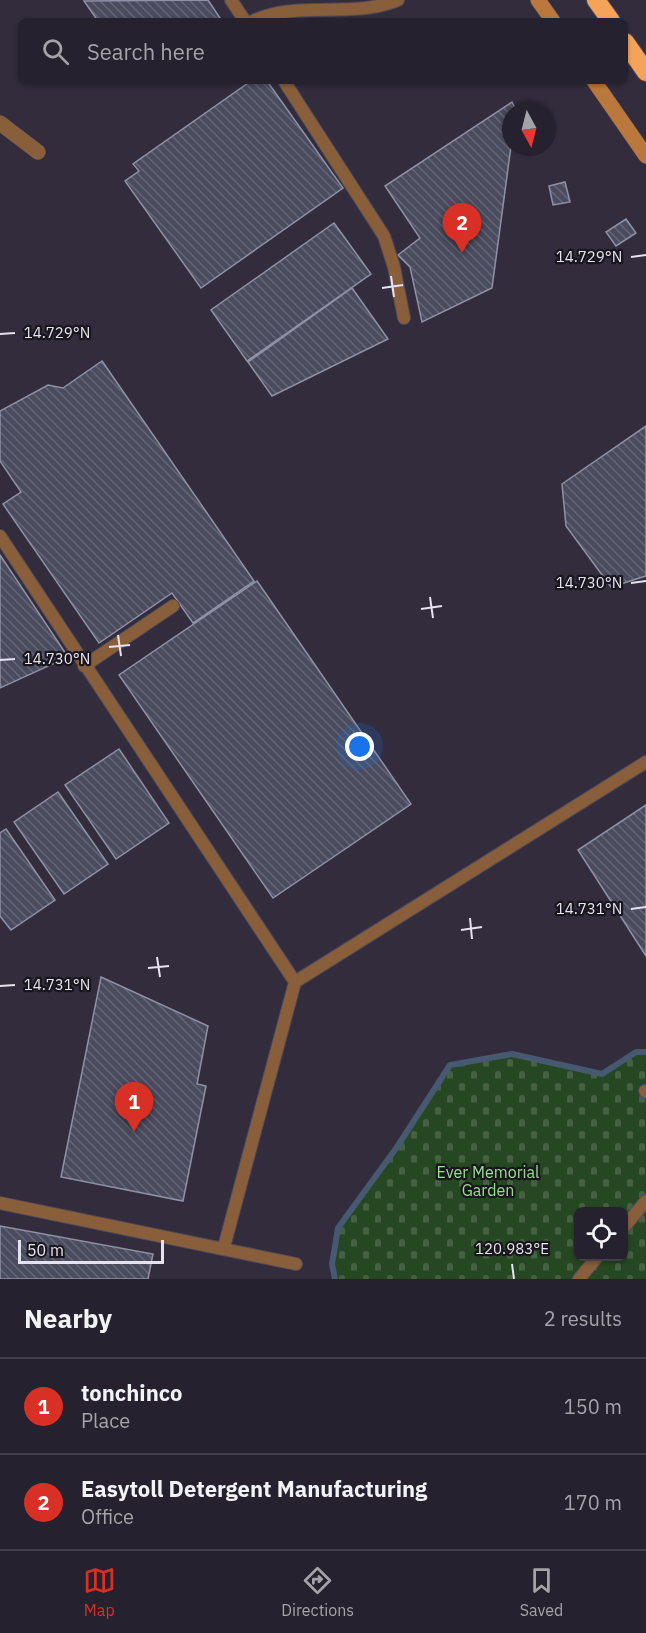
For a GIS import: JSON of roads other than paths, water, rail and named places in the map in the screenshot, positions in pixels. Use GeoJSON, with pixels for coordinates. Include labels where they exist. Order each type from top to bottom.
{"type":"FeatureCollection","features":[{"type":"Feature","properties":{"kind":"highway"},"geometry":{"type":"LineString","coordinates":[[628,46],[646,72]]}},
{"type":"Feature","properties":{"kind":"street"},"geometry":{"type":"LineString","coordinates":[[538,0],[551,18]]}},
{"type":"Feature","properties":{"kind":"street"},"geometry":{"type":"LineString","coordinates":[[596,84],[646,156]]}},
{"type":"Feature","properties":{"kind":"street"},"geometry":{"type":"LineString","coordinates":[[0,123],[38,152]]}},
{"type":"Feature","properties":{"kind":"lane"},"geometry":{"type":"LineString","coordinates":[[231,0],[243,18]]}},
{"type":"Feature","properties":{"kind":"lane"},"geometry":{"type":"LineString","coordinates":[[261,18],[274,13],[362,6],[398,0]]}},
{"type":"Feature","properties":{"kind":"lane"},"geometry":{"type":"LineString","coordinates":[[286,84],[384,236],[394,267],[404,318]]}},
{"type":"Feature","properties":{"kind":"lane"},"geometry":{"type":"LineString","coordinates":[[0,536],[295,982]]}},
{"type":"Feature","properties":{"kind":"lane"},"geometry":{"type":"LineString","coordinates":[[84,666],[173,606]]}},
{"type":"Feature","properties":{"kind":"lane"},"geometry":{"type":"LineString","coordinates":[[224,1247],[295,982],[646,762]]}},
{"type":"Feature","properties":{"kind":"lane"},"geometry":{"type":"LineString","coordinates":[[628,1222],[646,1201]]}},
{"type":"Feature","properties":{"kind":"lane"},"geometry":{"type":"LineString","coordinates":[[0,1203],[224,1247],[296,1264]]}},
{"type":"Feature","properties":{"kind":"lane"},"geometry":{"type":"LineString","coordinates":[[579,1279],[595,1261]]}},
{"type":"Feature","properties":{"kind":"waterway"},"geometry":{"type":"LineString","coordinates":[[335,1279],[332,1264],[338,1228],[397,1147],[450,1065],[512,1054],[602,1074],[636,1052],[646,1052]]}},
{"type":"Feature","properties":{"kind":"place","name":"Easytoll Detergent Manufacturing"},"geometry":{"type":"Point","coordinates":[462,253]}},
{"type":"Feature","properties":{"kind":"place","name":"tonchinco"},"geometry":{"type":"Point","coordinates":[134,1132]}},
{"type":"Feature","properties":{"kind":"park label","name":"Ever Memorial Garden"},"geometry":{"type":"Point","coordinates":[488,1181]}}]}
